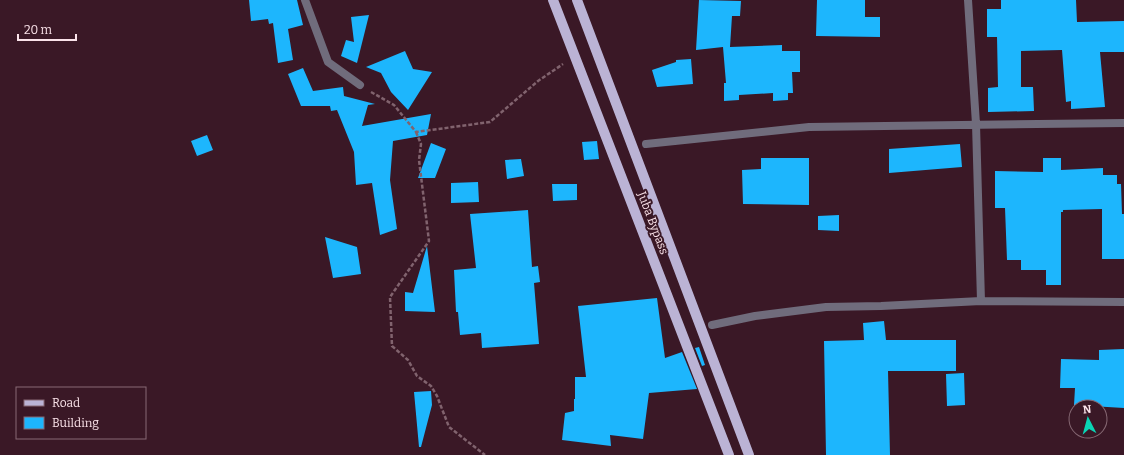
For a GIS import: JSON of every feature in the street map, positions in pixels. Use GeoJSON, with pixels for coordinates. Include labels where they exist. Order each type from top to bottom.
{"type":"FeatureCollection","features":[{"type":"Feature","properties":{"kind":"main road","name":"Juba Bypass"},"geometry":{"type":"LineString","coordinates":[[553,0],[729,455]]}},
{"type":"Feature","properties":{"kind":"main road","name":"Juba Bypass"},"geometry":{"type":"LineString","coordinates":[[577,0],[749,455]]}},
{"type":"Feature","properties":{"kind":"street"},"geometry":{"type":"LineString","coordinates":[[305,0],[328,62],[360,85]]}},
{"type":"Feature","properties":{"kind":"street"},"geometry":{"type":"LineString","coordinates":[[968,0],[976,124],[981,302]]}},
{"type":"Feature","properties":{"kind":"street"},"geometry":{"type":"LineString","coordinates":[[646,144],[809,127],[1124,123]]}},
{"type":"Feature","properties":{"kind":"street"},"geometry":{"type":"LineString","coordinates":[[712,325],[755,316],[826,307],[981,302],[1124,302]]}},
{"type":"Feature","properties":{"kind":"path"},"geometry":{"type":"LineString","coordinates":[[416,132],[490,122],[538,81],[566,63]]}},
{"type":"Feature","properties":{"kind":"path"},"geometry":{"type":"LineString","coordinates":[[360,85],[394,105],[416,132],[421,144],[419,160],[429,241],[390,297],[392,346],[408,360],[417,376],[431,386],[438,396],[449,427],[485,455]]}},
{"type":"Feature","properties":{"kind":"building"},"geometry":{"type":"Polygon","coordinates":[[[249,0],[297,0],[303,25],[288,29],[293,60],[278,63],[273,23],[269,24],[268,19],[251,21],[249,0]]]}},
{"type":"Feature","properties":{"kind":"building"},"geometry":{"type":"Polygon","coordinates":[[[699,0],[741,1],[740,16],[732,16],[730,47],[782,45],[782,51],[800,51],[800,72],[792,72],[793,93],[788,93],[788,100],[773,101],[773,93],[739,95],[739,100],[724,101],[724,83],[726,83],[723,47],[696,50],[699,0]]]}},
{"type":"Feature","properties":{"kind":"building"},"geometry":{"type":"Polygon","coordinates":[[[817,0],[865,0],[865,17],[880,17],[880,37],[816,36],[817,0]]]}},
{"type":"Feature","properties":{"kind":"building"},"geometry":{"type":"Polygon","coordinates":[[[1001,0],[1076,0],[1077,22],[1124,21],[1124,52],[1100,52],[1105,107],[1071,109],[1071,101],[1066,102],[1062,50],[1021,51],[1021,87],[1033,87],[1034,111],[988,112],[988,88],[998,87],[997,37],[987,37],[987,9],[1001,9],[1001,0]]]}},
{"type":"Feature","properties":{"kind":"building"},"geometry":{"type":"Polygon","coordinates":[[[369,15],[357,63],[341,56],[346,40],[354,42],[351,17],[369,15]]]}},
{"type":"Feature","properties":{"kind":"building"},"geometry":{"type":"Polygon","coordinates":[[[405,51],[413,69],[432,72],[408,110],[391,92],[381,73],[366,67],[405,51]]]}},
{"type":"Feature","properties":{"kind":"building"},"geometry":{"type":"Polygon","coordinates":[[[691,59],[693,84],[657,87],[652,70],[676,62],[676,60],[691,59]]]}},
{"type":"Feature","properties":{"kind":"building"},"geometry":{"type":"Polygon","coordinates":[[[303,68],[313,91],[343,87],[344,96],[375,104],[368,105],[362,126],[431,114],[427,135],[393,141],[390,180],[397,229],[380,235],[372,183],[356,185],[354,152],[337,110],[331,111],[330,106],[301,106],[288,74],[303,68]]]}},
{"type":"Feature","properties":{"kind":"building"},"geometry":{"type":"Polygon","coordinates":[[[207,135],[213,150],[197,156],[191,141],[207,135]]]}},
{"type":"Feature","properties":{"kind":"building"},"geometry":{"type":"Polygon","coordinates":[[[597,141],[599,159],[584,160],[582,142],[597,141]]]}},
{"type":"Feature","properties":{"kind":"building"},"geometry":{"type":"Polygon","coordinates":[[[431,143],[446,149],[435,178],[418,178],[431,143]]]}},
{"type":"Feature","properties":{"kind":"building"},"geometry":{"type":"Polygon","coordinates":[[[960,144],[962,167],[889,173],[889,149],[960,144]]]}},
{"type":"Feature","properties":{"kind":"building"},"geometry":{"type":"Polygon","coordinates":[[[761,158],[809,158],[809,205],[743,204],[742,170],[761,169],[761,158]]]}},
{"type":"Feature","properties":{"kind":"building"},"geometry":{"type":"Polygon","coordinates":[[[1043,158],[1061,158],[1061,170],[1103,168],[1103,175],[1117,175],[1117,184],[1121,184],[1122,214],[1124,214],[1124,259],[1102,259],[1102,209],[1063,210],[1063,212],[1061,212],[1061,285],[1046,285],[1046,270],[1021,270],[1021,260],[1007,260],[1005,208],[995,208],[995,171],[1043,172],[1043,158]]]}},
{"type":"Feature","properties":{"kind":"building"},"geometry":{"type":"Polygon","coordinates":[[[521,159],[524,176],[507,179],[505,160],[521,159]]]}},
{"type":"Feature","properties":{"kind":"building"},"geometry":{"type":"Polygon","coordinates":[[[478,182],[479,202],[451,203],[451,183],[478,182]]]}},
{"type":"Feature","properties":{"kind":"building"},"geometry":{"type":"Polygon","coordinates":[[[552,184],[577,184],[577,200],[553,201],[552,184]]]}},
{"type":"Feature","properties":{"kind":"building"},"geometry":{"type":"Polygon","coordinates":[[[528,210],[532,267],[538,266],[540,282],[534,283],[539,344],[482,348],[481,333],[460,335],[458,312],[456,312],[454,270],[476,268],[470,214],[528,210]]]}},
{"type":"Feature","properties":{"kind":"building"},"geometry":{"type":"Polygon","coordinates":[[[839,215],[839,231],[818,230],[818,216],[839,215]]]}},
{"type":"Feature","properties":{"kind":"building"},"geometry":{"type":"Polygon","coordinates":[[[325,237],[357,247],[361,274],[333,278],[325,237]]]}},
{"type":"Feature","properties":{"kind":"building"},"geometry":{"type":"Polygon","coordinates":[[[427,246],[435,312],[405,311],[405,292],[413,293],[427,246]]]}},
{"type":"Feature","properties":{"kind":"building"},"geometry":{"type":"Polygon","coordinates":[[[657,298],[665,358],[682,352],[697,389],[649,393],[643,439],[610,435],[611,446],[562,440],[565,413],[574,411],[575,377],[586,377],[578,306],[657,298]]]}},
{"type":"Feature","properties":{"kind":"building"},"geometry":{"type":"Polygon","coordinates":[[[884,321],[886,340],[956,340],[956,371],[888,371],[890,455],[826,455],[824,341],[864,340],[863,323],[884,321]]]}},
{"type":"Feature","properties":{"kind":"building"},"geometry":{"type":"Polygon","coordinates":[[[699,347],[705,365],[702,366],[695,348],[699,347]]]}},
{"type":"Feature","properties":{"kind":"building"},"geometry":{"type":"Polygon","coordinates":[[[1124,349],[1124,408],[1108,407],[1108,399],[1074,399],[1075,388],[1060,388],[1061,359],[1099,360],[1099,350],[1124,349]]]}},
{"type":"Feature","properties":{"kind":"building"},"geometry":{"type":"Polygon","coordinates":[[[964,373],[965,405],[947,406],[946,374],[964,373]]]}},
{"type":"Feature","properties":{"kind":"building"},"geometry":{"type":"Polygon","coordinates":[[[431,391],[432,405],[421,447],[419,447],[414,392],[431,391]]]}}]}
